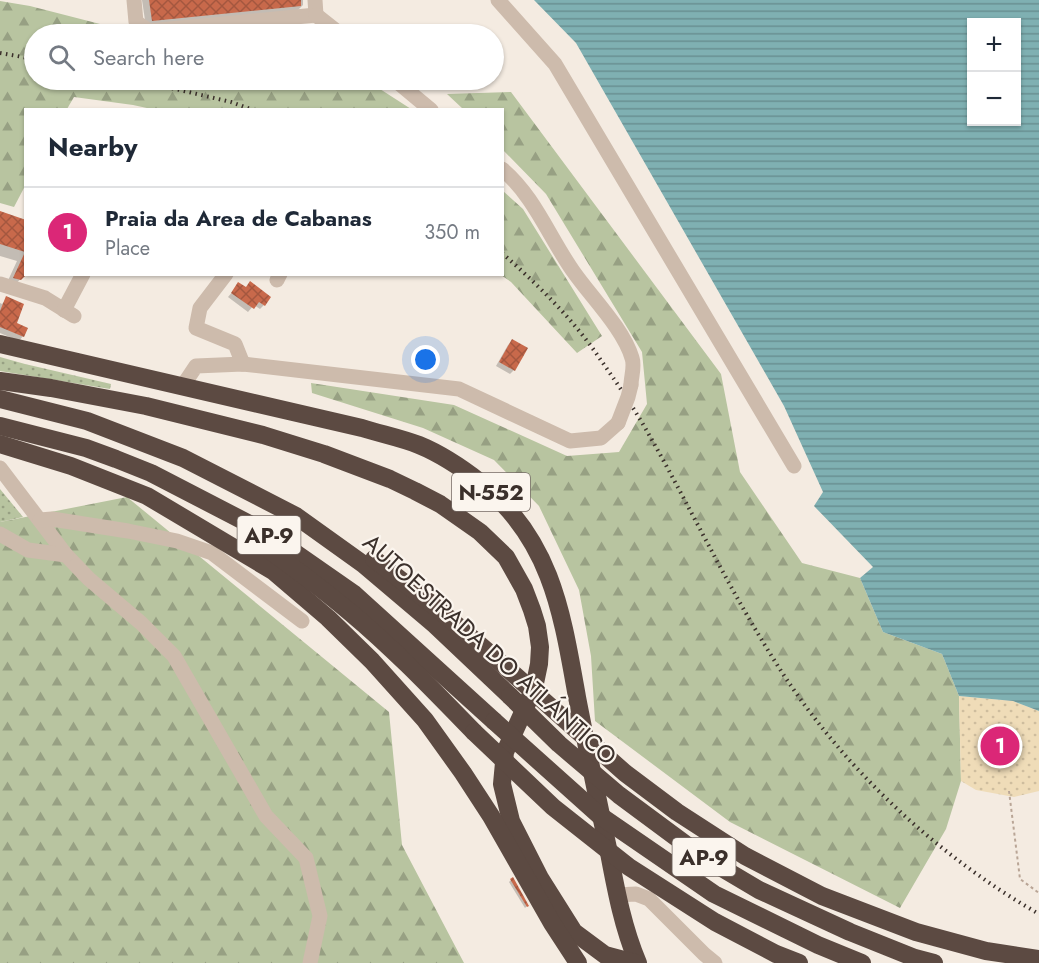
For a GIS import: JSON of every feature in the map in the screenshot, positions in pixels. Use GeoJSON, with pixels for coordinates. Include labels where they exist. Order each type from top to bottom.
{"type":"FeatureCollection","features":[{"type":"Feature","properties":{"kind":"highway","name":"N-552"},"geometry":{"type":"LineString","coordinates":[[5,345],[362,428],[420,446],[470,474],[508,508],[532,540],[543,561],[558,601],[617,895],[637,963]]}},
{"type":"Feature","properties":{"kind":"highway"},"geometry":{"type":"LineString","coordinates":[[0,381],[146,406],[263,435],[324,454],[390,479],[440,504],[494,544],[506,557],[524,589],[537,626],[540,647],[534,688],[505,752],[502,784],[511,820],[540,878],[574,932],[605,955],[637,963]]}},
{"type":"Feature","properties":{"kind":"highway","name":"AUTOESTRADA DO ATLÁNTICO"},"geometry":{"type":"LineString","coordinates":[[0,399],[87,421],[183,458],[296,516],[363,564],[435,625],[559,744],[619,795],[700,855],[759,890],[830,923],[915,958],[934,963]]}},
{"type":"Feature","properties":{"kind":"highway"},"geometry":{"type":"LineString","coordinates":[[87,421],[141,430],[203,455],[260,485],[334,531],[438,609],[625,773],[677,812],[745,856],[822,896],[916,932],[986,951],[1039,959]]}},
{"type":"Feature","properties":{"kind":"highway"},"geometry":{"type":"LineString","coordinates":[[5,427],[50,447],[130,474],[169,492],[250,536],[310,579],[352,614],[554,807],[628,867],[715,922],[776,954],[799,963]]}},
{"type":"Feature","properties":{"kind":"highway","name":"AUTOESTRADA DO ATLÁNTICO"},"geometry":{"type":"LineString","coordinates":[[5,427],[86,448],[116,459],[150,473],[265,532],[354,594],[599,815],[714,894],[818,945],[862,963]]}},
{"type":"Feature","properties":{"kind":"highway"},"geometry":{"type":"LineString","coordinates":[[0,444],[71,466],[147,496],[273,570],[328,618],[425,720],[464,773],[578,963]]}},
{"type":"Feature","properties":{"kind":"street"},"geometry":{"type":"LineString","coordinates":[[134,0],[136,22],[139,24]]}},
{"type":"Feature","properties":{"kind":"street"},"geometry":{"type":"LineString","coordinates":[[498,0],[555,64],[794,466]]}},
{"type":"Feature","properties":{"kind":"street"},"geometry":{"type":"LineString","coordinates":[[199,24],[316,8],[331,24]]}},
{"type":"Feature","properties":{"kind":"street"},"geometry":{"type":"LineString","coordinates":[[407,90],[429,108]]}},
{"type":"Feature","properties":{"kind":"street"},"geometry":{"type":"LineString","coordinates":[[182,387],[196,366],[243,364],[459,388],[570,441],[601,438],[618,423],[628,397],[633,360],[622,336],[572,270],[532,202],[504,171]]}},
{"type":"Feature","properties":{"kind":"street"},"geometry":{"type":"LineString","coordinates":[[0,284],[45,298],[69,313],[82,276]]}},
{"type":"Feature","properties":{"kind":"street"},"geometry":{"type":"LineString","coordinates":[[224,276],[200,308],[196,328],[235,345],[243,364]]}},
{"type":"Feature","properties":{"kind":"street"},"geometry":{"type":"LineString","coordinates":[[0,469],[66,555],[89,579],[141,623],[174,656],[266,816],[306,858],[320,915],[310,963]]}},
{"type":"Feature","properties":{"kind":"street"},"geometry":{"type":"LineString","coordinates":[[40,520],[51,519],[128,531],[177,541],[212,553],[302,621]]}},
{"type":"Feature","properties":{"kind":"street"},"geometry":{"type":"LineString","coordinates":[[0,534],[28,550],[66,555]]}},
{"type":"Feature","properties":{"kind":"street"},"geometry":{"type":"LineString","coordinates":[[617,895],[636,894],[649,899],[715,963]]}},
{"type":"Feature","properties":{"kind":"path"},"geometry":{"type":"LineString","coordinates":[[1009,791],[1020,879],[1039,893]]}},
{"type":"Feature","properties":{"kind":"green space"},"geometry":{"type":"Polygon","coordinates":[[[0,1],[30,6],[100,24],[24,24],[24,90],[382,90],[409,108],[147,108],[74,97],[68,108],[24,108],[24,188],[14,207],[0,203],[0,1]]]}},
{"type":"Feature","properties":{"kind":"green space"},"geometry":{"type":"Polygon","coordinates":[[[511,92],[721,374],[740,472],[802,563],[860,578],[883,632],[942,654],[959,696],[961,781],[946,829],[900,908],[730,822],[595,721],[591,656],[579,590],[539,506],[494,460],[423,428],[312,393],[311,383],[454,405],[567,456],[619,452],[647,404],[642,352],[546,194],[504,151],[504,108],[462,108],[447,94],[511,92]]]}},
{"type":"Feature","properties":{"kind":"green space"},"geometry":{"type":"Polygon","coordinates":[[[504,192],[523,209],[602,336],[577,353],[511,282],[502,276],[504,192]]]}},
{"type":"Feature","properties":{"kind":"green space"},"geometry":{"type":"Polygon","coordinates":[[[0,357],[111,384],[110,389],[0,371],[0,357]]]}},
{"type":"Feature","properties":{"kind":"green space"},"geometry":{"type":"Polygon","coordinates":[[[0,489],[23,517],[0,522],[0,489]]]}},
{"type":"Feature","properties":{"kind":"green space"},"geometry":{"type":"Polygon","coordinates":[[[127,497],[389,712],[402,845],[464,963],[0,963],[0,522],[127,497]]]}},
{"type":"Feature","properties":{"kind":"sand"},"geometry":{"type":"Polygon","coordinates":[[[959,696],[1013,701],[1039,711],[1039,791],[1014,797],[976,790],[961,781],[959,696]]]}},
{"type":"Feature","properties":{"kind":"water"},"geometry":{"type":"Polygon","coordinates":[[[534,0],[1039,0],[1039,711],[1013,701],[959,696],[942,654],[883,632],[860,578],[873,567],[814,506],[823,492],[784,406],[576,43],[534,0]]]}},
{"type":"Feature","properties":{"kind":"building"},"geometry":{"type":"Polygon","coordinates":[[[149,0],[301,0],[301,6],[152,21],[149,0]]]}},
{"type":"Feature","properties":{"kind":"building"},"geometry":{"type":"Polygon","coordinates":[[[0,211],[24,219],[24,252],[0,244],[0,211]]]}},
{"type":"Feature","properties":{"kind":"building"},"geometry":{"type":"Polygon","coordinates":[[[24,254],[25,276],[21,280],[13,278],[24,254]]]}},
{"type":"Feature","properties":{"kind":"building"},"geometry":{"type":"Polygon","coordinates":[[[250,281],[271,297],[265,306],[259,302],[254,309],[231,293],[238,282],[246,287],[250,281]]]}},
{"type":"Feature","properties":{"kind":"building"},"geometry":{"type":"Polygon","coordinates":[[[6,296],[24,304],[17,323],[28,328],[24,337],[0,327],[0,311],[6,296]]]}},
{"type":"Feature","properties":{"kind":"building"},"geometry":{"type":"Polygon","coordinates":[[[512,339],[528,348],[515,371],[499,362],[512,339]]]}},
{"type":"Feature","properties":{"kind":"building"},"geometry":{"type":"Polygon","coordinates":[[[513,877],[529,906],[527,907],[510,879],[513,877]]]}},
{"type":"Feature","properties":{"kind":"railway"},"geometry":{"type":"LineString","coordinates":[[0,53],[24,57]]}},
{"type":"Feature","properties":{"kind":"railway"},"geometry":{"type":"LineString","coordinates":[[180,90],[248,108]]}},
{"type":"Feature","properties":{"kind":"railway"},"geometry":{"type":"LineString","coordinates":[[504,255],[565,315],[588,342],[619,387],[652,440],[755,629],[797,694],[825,731],[856,767],[924,833],[999,889],[1039,914]]}},
{"type":"Feature","properties":{"kind":"place","name":"Praia da Area de Cabanas"},"geometry":{"type":"Point","coordinates":[1000,746]}}]}
